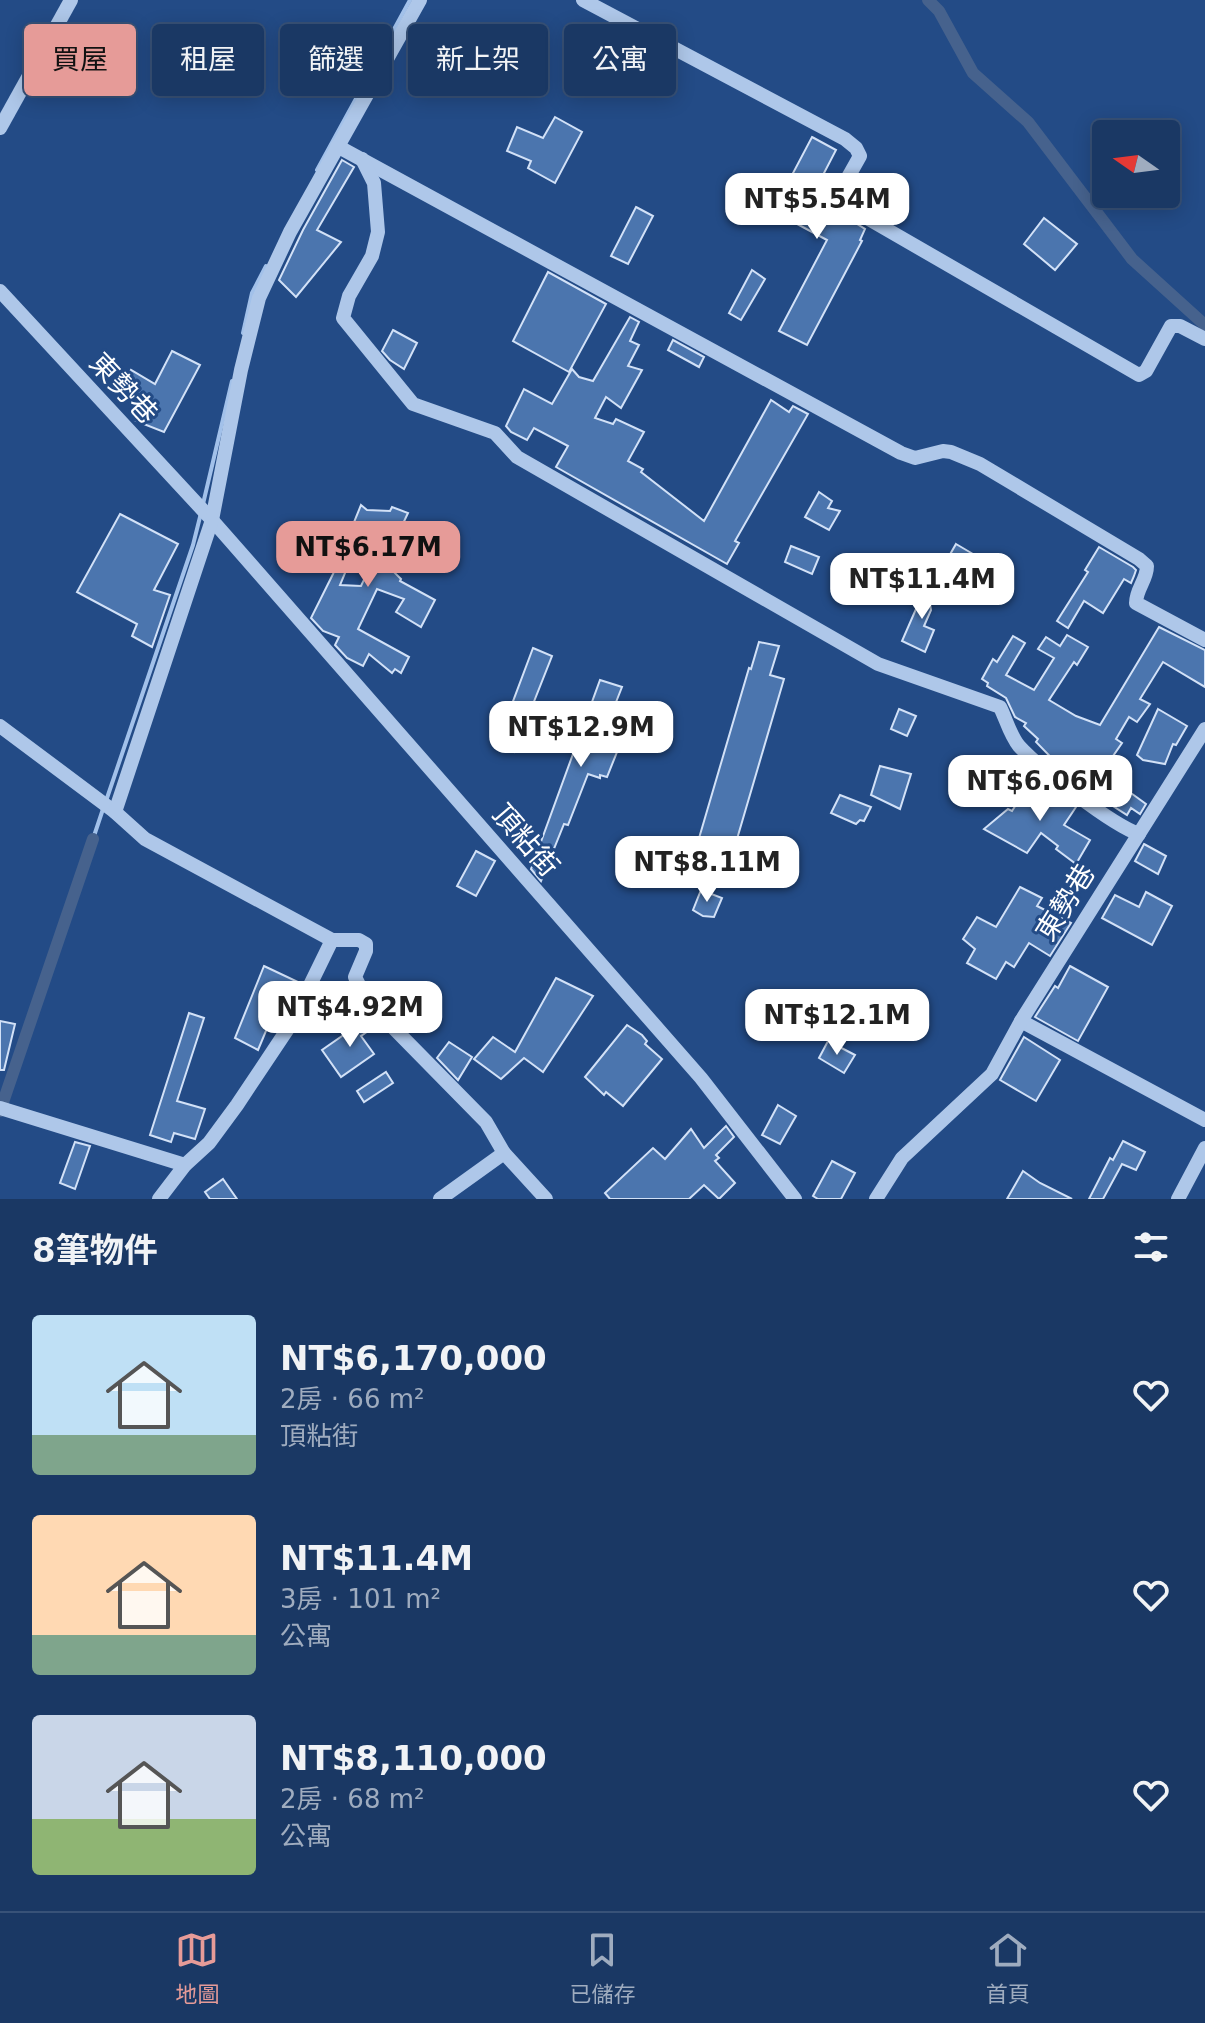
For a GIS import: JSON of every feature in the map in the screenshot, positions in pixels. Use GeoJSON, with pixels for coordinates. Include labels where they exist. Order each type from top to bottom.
{"type":"FeatureCollection","features":[{"type":"Feature","properties":{"kind":"street"},"geometry":{"type":"LineString","coordinates":[[0,128],[71,0]]}},
{"type":"Feature","properties":{"kind":"street"},"geometry":{"type":"LineString","coordinates":[[115,812],[212,520],[241,370],[259,298],[290,232],[420,0]]}},
{"type":"Feature","properties":{"kind":"street"},"geometry":{"type":"LineString","coordinates":[[583,0],[845,139],[860,156],[837,197],[841,203],[1139,375],[1146,371],[1171,326],[1180,326],[1205,339]]}},
{"type":"Feature","properties":{"kind":"street"},"geometry":{"type":"LineString","coordinates":[[337,146],[901,453],[915,458],[951,452],[980,464],[1139,559],[1147,566],[1136,603],[1205,640]]}},
{"type":"Feature","properties":{"kind":"street"},"geometry":{"type":"LineString","coordinates":[[362,159],[374,183],[378,232],[372,256],[349,296],[343,318],[413,404],[495,433],[517,457],[878,664],[1000,707],[1017,743],[1043,769],[1124,827],[1139,834]]}},
{"type":"Feature","properties":{"kind":"street","name":"東勢巷"},"geometry":{"type":"LineString","coordinates":[[0,291],[212,520]]}},
{"type":"Feature","properties":{"kind":"street","name":"頂粘街"},"geometry":{"type":"LineString","coordinates":[[212,520],[701,1078],[795,1199]]}},
{"type":"Feature","properties":{"kind":"street"},"geometry":{"type":"LineString","coordinates":[[0,726],[115,812],[145,839],[332,940],[359,940],[366,944],[355,977],[367,1001],[486,1122],[504,1153],[546,1199]]}},
{"type":"Feature","properties":{"kind":"street","name":"東勢巷"},"geometry":{"type":"LineString","coordinates":[[1021,1021],[1205,729]]}},
{"type":"Feature","properties":{"kind":"street"},"geometry":{"type":"LineString","coordinates":[[159,1199],[185,1165],[209,1143],[291,1024],[332,940]]}},
{"type":"Feature","properties":{"kind":"street"},"geometry":{"type":"LineString","coordinates":[[876,1199],[902,1158],[992,1074],[1021,1021],[1205,1120]]}},
{"type":"Feature","properties":{"kind":"street"},"geometry":{"type":"LineString","coordinates":[[0,1108],[185,1165]]}},
{"type":"Feature","properties":{"kind":"street"},"geometry":{"type":"LineString","coordinates":[[1178,1199],[1205,1148]]}},
{"type":"Feature","properties":{"kind":"street"},"geometry":{"type":"LineString","coordinates":[[440,1199],[504,1153]]}},
{"type":"Feature","properties":{"kind":"building"},"geometry":{"type":"Polygon","coordinates":[[[555,117],[582,132],[555,183],[528,168],[531,161],[507,151],[517,127],[543,138],[555,117]]]}},
{"type":"Feature","properties":{"kind":"building"},"geometry":{"type":"Polygon","coordinates":[[[812,137],[836,150],[810,200],[833,209],[865,229],[862,241],[807,345],[779,331],[827,240],[773,211],[812,137]]]}},
{"type":"Feature","properties":{"kind":"building"},"geometry":{"type":"Polygon","coordinates":[[[342,160],[354,167],[317,230],[341,242],[296,297],[279,280],[342,160]]]}},
{"type":"Feature","properties":{"kind":"building"},"geometry":{"type":"Polygon","coordinates":[[[636,207],[653,216],[628,264],[611,256],[636,207]]]}},
{"type":"Feature","properties":{"kind":"building"},"geometry":{"type":"Polygon","coordinates":[[[1044,218],[1077,244],[1055,270],[1024,244],[1044,218]]]}},
{"type":"Feature","properties":{"kind":"building"},"geometry":{"type":"Polygon","coordinates":[[[752,270],[765,279],[741,320],[729,313],[752,270]]]}},
{"type":"Feature","properties":{"kind":"building"},"geometry":{"type":"Polygon","coordinates":[[[548,272],[606,304],[569,372],[513,341],[548,272]]]}},
{"type":"Feature","properties":{"kind":"building"},"geometry":{"type":"Polygon","coordinates":[[[630,317],[639,322],[630,341],[639,345],[628,366],[642,370],[621,408],[606,397],[595,418],[613,424],[616,419],[644,432],[628,461],[643,469],[641,472],[704,521],[771,400],[789,412],[793,406],[808,414],[735,541],[739,543],[727,564],[556,467],[568,446],[534,428],[527,440],[506,426],[524,389],[552,404],[572,369],[579,377],[593,381],[630,317]]]}},
{"type":"Feature","properties":{"kind":"building"},"geometry":{"type":"Polygon","coordinates":[[[393,330],[417,343],[404,369],[382,351],[393,330]]]}},
{"type":"Feature","properties":{"kind":"building"},"geometry":{"type":"Polygon","coordinates":[[[673,340],[704,357],[699,367],[668,350],[673,340]]]}},
{"type":"Feature","properties":{"kind":"building"},"geometry":{"type":"Polygon","coordinates":[[[172,351],[200,365],[164,432],[136,421],[142,408],[118,394],[131,370],[155,384],[172,351]]]}},
{"type":"Feature","properties":{"kind":"building"},"geometry":{"type":"Polygon","coordinates":[[[819,492],[832,501],[828,508],[840,511],[829,530],[805,517],[819,492]]]}},
{"type":"Feature","properties":{"kind":"building"},"geometry":{"type":"Polygon","coordinates":[[[361,505],[367,510],[390,511],[392,507],[408,513],[382,568],[394,572],[400,581],[435,600],[421,627],[396,612],[404,599],[377,589],[358,629],[409,657],[401,673],[395,669],[392,673],[369,654],[363,666],[347,658],[335,645],[339,637],[323,631],[311,618],[361,505]],[[357,544],[340,585],[361,586],[376,555],[357,544]]]}},
{"type":"Feature","properties":{"kind":"building"},"geometry":{"type":"Polygon","coordinates":[[[120,514],[178,544],[154,590],[170,595],[152,647],[132,636],[137,624],[77,592],[120,514]]]}},
{"type":"Feature","properties":{"kind":"building"},"geometry":{"type":"Polygon","coordinates":[[[956,544],[990,564],[970,599],[936,579],[956,544]]]}},
{"type":"Feature","properties":{"kind":"building"},"geometry":{"type":"Polygon","coordinates":[[[791,546],[819,557],[812,574],[785,562],[791,546]]]}},
{"type":"Feature","properties":{"kind":"building"},"geometry":{"type":"Polygon","coordinates":[[[1099,547],[1133,567],[1136,570],[1134,576],[1131,583],[1124,579],[1103,613],[1084,601],[1068,628],[1057,621],[1088,572],[1085,570],[1099,547]]]}},
{"type":"Feature","properties":{"kind":"building"},"geometry":{"type":"Polygon","coordinates":[[[932,581],[941,586],[930,604],[931,610],[924,626],[934,630],[925,652],[902,641],[932,581]]]}},
{"type":"Feature","properties":{"kind":"building"},"geometry":{"type":"Polygon","coordinates":[[[1159,627],[1205,650],[1205,687],[1163,662],[1140,699],[1150,704],[1137,722],[1129,717],[1116,739],[1122,743],[1102,772],[1146,804],[1140,814],[1131,808],[1127,815],[1074,781],[1036,742],[1038,739],[1024,726],[1026,723],[1015,717],[1006,698],[982,679],[993,659],[997,662],[1013,636],[1025,643],[1006,675],[1034,690],[1054,658],[1038,649],[1046,637],[1060,646],[1067,635],[1088,647],[1049,700],[1076,716],[1100,725],[1159,627]]]}},
{"type":"Feature","properties":{"kind":"building"},"geometry":{"type":"Polygon","coordinates":[[[759,642],[779,646],[770,675],[784,679],[727,873],[692,862],[759,642]]]}},
{"type":"Feature","properties":{"kind":"building"},"geometry":{"type":"Polygon","coordinates":[[[533,648],[552,656],[514,752],[497,744],[533,648]]]}},
{"type":"Feature","properties":{"kind":"building"},"geometry":{"type":"Polygon","coordinates":[[[600,680],[622,687],[603,735],[618,739],[614,751],[617,752],[607,777],[588,774],[541,881],[531,869],[600,680]]]}},
{"type":"Feature","properties":{"kind":"building"},"geometry":{"type":"Polygon","coordinates":[[[899,709],[916,716],[907,736],[891,729],[899,709]]]}},
{"type":"Feature","properties":{"kind":"building"},"geometry":{"type":"Polygon","coordinates":[[[1158,709],[1187,726],[1176,745],[1173,744],[1165,764],[1143,760],[1137,755],[1158,709]]]}},
{"type":"Feature","properties":{"kind":"building"},"geometry":{"type":"Polygon","coordinates":[[[880,766],[911,774],[900,809],[871,795],[880,766]]]}},
{"type":"Feature","properties":{"kind":"building"},"geometry":{"type":"Polygon","coordinates":[[[1042,780],[1076,807],[1064,825],[1090,840],[1076,864],[1041,833],[1027,853],[984,829],[1008,809],[1012,811],[1019,800],[1042,780]]]}},
{"type":"Feature","properties":{"kind":"building"},"geometry":{"type":"Polygon","coordinates":[[[840,795],[871,807],[864,821],[856,824],[831,813],[840,795]]]}},
{"type":"Feature","properties":{"kind":"building"},"geometry":{"type":"Polygon","coordinates":[[[1144,844],[1166,856],[1158,874],[1135,861],[1144,844]]]}},
{"type":"Feature","properties":{"kind":"building"},"geometry":{"type":"Polygon","coordinates":[[[476,851],[495,861],[476,896],[457,886],[476,851]]]}},
{"type":"Feature","properties":{"kind":"building"},"geometry":{"type":"Polygon","coordinates":[[[1020,887],[1042,898],[1037,906],[1071,923],[1050,956],[1029,943],[1014,967],[1006,962],[996,979],[967,963],[975,949],[963,939],[977,917],[996,927],[1020,887]]]}},
{"type":"Feature","properties":{"kind":"building"},"geometry":{"type":"Polygon","coordinates":[[[701,890],[722,898],[714,917],[703,916],[693,910],[701,890]]]}},
{"type":"Feature","properties":{"kind":"building"},"geometry":{"type":"Polygon","coordinates":[[[1146,892],[1172,906],[1152,945],[1102,918],[1115,895],[1139,907],[1146,892]]]}},
{"type":"Feature","properties":{"kind":"building"},"geometry":{"type":"Polygon","coordinates":[[[264,966],[300,983],[286,1011],[276,1007],[258,1050],[235,1038],[264,966]]]}},
{"type":"Feature","properties":{"kind":"building"},"geometry":{"type":"Polygon","coordinates":[[[1070,966],[1108,987],[1078,1041],[1035,1017],[1055,986],[1058,988],[1070,966]]]}},
{"type":"Feature","properties":{"kind":"building"},"geometry":{"type":"Polygon","coordinates":[[[556,978],[593,996],[543,1072],[524,1058],[501,1079],[474,1059],[493,1037],[515,1052],[556,978]]]}},
{"type":"Feature","properties":{"kind":"building"},"geometry":{"type":"Polygon","coordinates":[[[189,1013],[204,1018],[177,1101],[205,1109],[195,1139],[174,1133],[171,1142],[150,1135],[189,1013]]]}},
{"type":"Feature","properties":{"kind":"building"},"geometry":{"type":"Polygon","coordinates":[[[368,1018],[374,1027],[361,1036],[374,1054],[341,1077],[322,1050],[368,1018]]]}},
{"type":"Feature","properties":{"kind":"building"},"geometry":{"type":"Polygon","coordinates":[[[0,1021],[15,1024],[4,1070],[0,1070],[0,1021]]]}},
{"type":"Feature","properties":{"kind":"building"},"geometry":{"type":"Polygon","coordinates":[[[627,1025],[642,1035],[647,1041],[645,1044],[662,1059],[623,1106],[606,1092],[604,1095],[585,1077],[627,1025]]]}},
{"type":"Feature","properties":{"kind":"building"},"geometry":{"type":"Polygon","coordinates":[[[1024,1037],[1060,1060],[1036,1101],[1000,1080],[1024,1037]]]}},
{"type":"Feature","properties":{"kind":"building"},"geometry":{"type":"Polygon","coordinates":[[[828,1041],[855,1055],[844,1073],[819,1058],[828,1041]]]}},
{"type":"Feature","properties":{"kind":"building"},"geometry":{"type":"Polygon","coordinates":[[[449,1042],[472,1057],[458,1080],[437,1058],[449,1042]]]}},
{"type":"Feature","properties":{"kind":"building"},"geometry":{"type":"Polygon","coordinates":[[[386,1072],[393,1083],[364,1102],[357,1091],[386,1072]]]}},
{"type":"Feature","properties":{"kind":"building"},"geometry":{"type":"Polygon","coordinates":[[[778,1105],[796,1116],[780,1144],[762,1135],[778,1105]]]}},
{"type":"Feature","properties":{"kind":"building"},"geometry":{"type":"Polygon","coordinates":[[[726,1126],[734,1137],[716,1155],[719,1158],[715,1161],[735,1183],[719,1199],[704,1185],[689,1199],[610,1199],[605,1193],[653,1148],[665,1159],[691,1129],[704,1148],[726,1126]]]}},
{"type":"Feature","properties":{"kind":"building"},"geometry":{"type":"Polygon","coordinates":[[[1123,1141],[1145,1152],[1136,1170],[1122,1164],[1103,1199],[1089,1199],[1110,1158],[1113,1160],[1123,1141]]]}},
{"type":"Feature","properties":{"kind":"building"},"geometry":{"type":"Polygon","coordinates":[[[75,1142],[90,1146],[75,1189],[60,1183],[75,1142]]]}},
{"type":"Feature","properties":{"kind":"building"},"geometry":{"type":"Polygon","coordinates":[[[832,1161],[855,1173],[841,1199],[818,1199],[813,1196],[832,1161]]]}},
{"type":"Feature","properties":{"kind":"building"},"geometry":{"type":"Polygon","coordinates":[[[1023,1171],[1040,1183],[1072,1199],[1007,1199],[1023,1171]]]}},
{"type":"Feature","properties":{"kind":"building"},"geometry":{"type":"Polygon","coordinates":[[[223,1179],[237,1199],[210,1199],[205,1192],[223,1179]]]}},
{"type":"Feature","properties":{"kind":"waterway"},"geometry":{"type":"LineString","coordinates":[[317,170],[410,0]]}},
{"type":"Feature","properties":{"kind":"waterway"},"geometry":{"type":"LineString","coordinates":[[928,0],[939,11],[973,73],[1028,122],[1132,259],[1205,325]]}},
{"type":"Feature","properties":{"kind":"waterway"},"geometry":{"type":"LineString","coordinates":[[243,333],[252,293],[266,266]]}},
{"type":"Feature","properties":{"kind":"waterway"},"geometry":{"type":"LineString","coordinates":[[203,504],[232,381]]}},
{"type":"Feature","properties":{"kind":"waterway"},"geometry":{"type":"LineString","coordinates":[[106,801],[193,545],[201,513]]}},
{"type":"Feature","properties":{"kind":"waterway"},"geometry":{"type":"LineString","coordinates":[[93,839],[103,809]]}},
{"type":"Feature","properties":{"kind":"waterway"},"geometry":{"type":"LineString","coordinates":[[0,1111],[93,839]]}}]}
